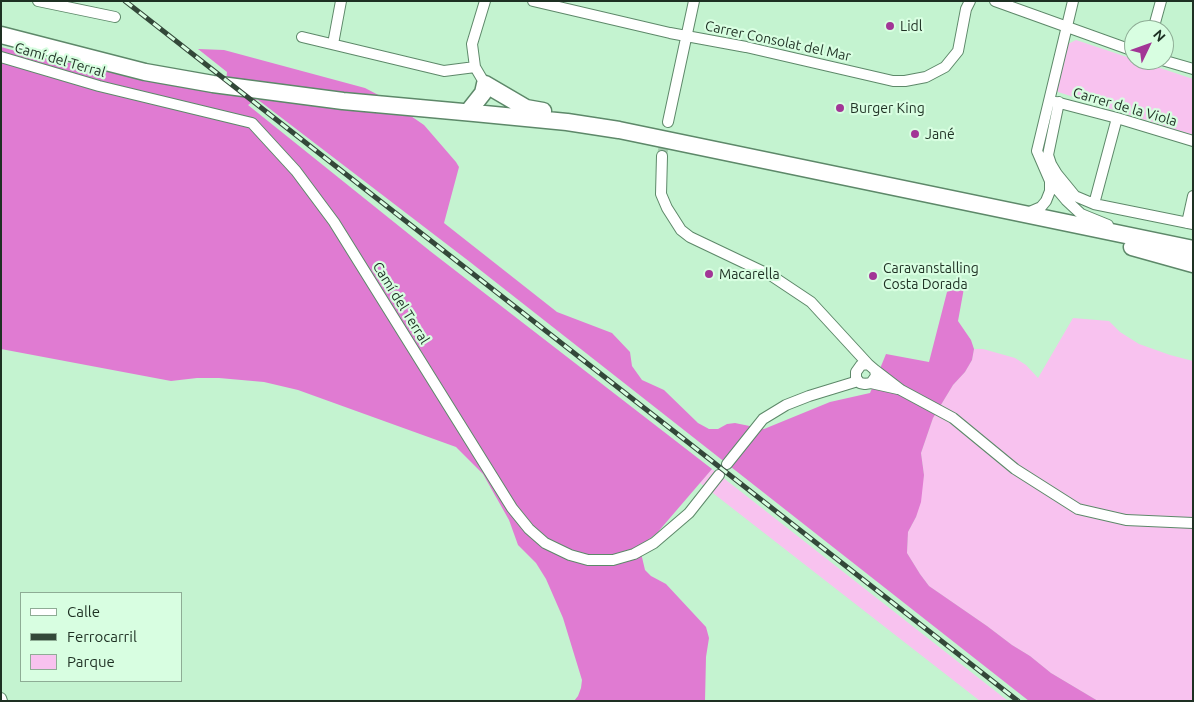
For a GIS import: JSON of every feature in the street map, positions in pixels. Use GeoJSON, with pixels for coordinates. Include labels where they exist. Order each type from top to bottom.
{"type":"FeatureCollection","features":[{"type":"Feature","properties":{"kind":"main road"},"geometry":{"type":"LineString","coordinates":[[1,35],[145,72],[213,84],[343,101],[567,122],[619,130],[776,161],[1113,233],[1121,243],[1192,252]]}},
{"type":"Feature","properties":{"kind":"main road"},"geometry":{"type":"LineString","coordinates":[[468,112],[483,93],[485,84],[526,108],[554,114],[567,122]]}},
{"type":"Feature","properties":{"kind":"street"},"geometry":{"type":"LineString","coordinates":[[38,1],[115,17]]}},
{"type":"Feature","properties":{"kind":"street"},"geometry":{"type":"LineString","coordinates":[[333,44],[341,1]]}},
{"type":"Feature","properties":{"kind":"street"},"geometry":{"type":"LineString","coordinates":[[485,1],[472,44],[475,67],[485,84]]}},
{"type":"Feature","properties":{"kind":"street","name":"Carrer Consolat del Mar"},"geometry":{"type":"LineString","coordinates":[[533,1],[686,36],[746,46],[893,81],[926,77],[945,67],[958,50],[966,9],[970,1]]}},
{"type":"Feature","properties":{"kind":"street"},"geometry":{"type":"LineString","coordinates":[[668,122],[694,1]]}},
{"type":"Feature","properties":{"kind":"street"},"geometry":{"type":"LineString","coordinates":[[995,1],[1124,47]]}},
{"type":"Feature","properties":{"kind":"street"},"geometry":{"type":"LineString","coordinates":[[1073,1],[1054,101],[1048,148],[1051,164],[1075,196],[1094,204],[1190,223],[1193,196]]}},
{"type":"Feature","properties":{"kind":"street"},"geometry":{"type":"LineString","coordinates":[[1156,20],[1161,1]]}},
{"type":"Feature","properties":{"kind":"street"},"geometry":{"type":"LineString","coordinates":[[302,38],[444,70],[475,67]]}},
{"type":"Feature","properties":{"kind":"street","name":"Camí del Terral"},"geometry":{"type":"LineString","coordinates":[[1,57],[99,86],[252,123],[296,171],[334,222],[512,508],[529,529],[545,543],[570,555],[588,560],[613,560],[634,554],[654,543],[688,513],[719,474]]}},
{"type":"Feature","properties":{"kind":"street"},"geometry":{"type":"LineString","coordinates":[[1174,64],[1193,70]]}},
{"type":"Feature","properties":{"kind":"street"},"geometry":{"type":"LineString","coordinates":[[1054,101],[1037,151],[1050,181],[1081,214],[1114,228],[1113,233]]}},
{"type":"Feature","properties":{"kind":"street","name":"Carrer de la Viola"},"geometry":{"type":"LineString","coordinates":[[1054,101],[1193,141]]}},
{"type":"Feature","properties":{"kind":"street"},"geometry":{"type":"LineString","coordinates":[[1094,204],[1117,118]]}},
{"type":"Feature","properties":{"kind":"street"},"geometry":{"type":"LineString","coordinates":[[662,156],[661,194],[666,208],[675,221],[695,238],[772,276],[811,302],[876,376],[871,383]]}},
{"type":"Feature","properties":{"kind":"street"},"geometry":{"type":"LineString","coordinates":[[1025,214],[1041,207],[1046,201],[1050,191],[1050,181]]}},
{"type":"Feature","properties":{"kind":"street"},"geometry":{"type":"LineString","coordinates":[[858,381],[856,375],[867,367]]}},
{"type":"Feature","properties":{"kind":"street"},"geometry":{"type":"LineString","coordinates":[[867,367],[901,390],[953,418],[1015,469],[1078,509],[1126,520],[1193,523]]}},
{"type":"Feature","properties":{"kind":"street"},"geometry":{"type":"LineString","coordinates":[[727,464],[764,419],[786,405],[858,381],[901,390]]}},
{"type":"Feature","properties":{"kind":"green space"},"geometry":{"type":"Polygon","coordinates":[[[1076,40],[1124,56],[1124,70],[1166,70],[1193,79],[1193,135],[1058,92],[1056,89],[1068,44],[1076,40]]]}},
{"type":"Feature","properties":{"kind":"green space"},"geometry":{"type":"Polygon","coordinates":[[[1073,318],[1109,321],[1120,332],[1139,344],[1193,361],[1193,701],[1098,701],[1051,673],[1030,656],[929,586],[907,553],[908,532],[916,517],[924,475],[921,453],[933,418],[953,385],[965,372],[972,360],[974,349],[983,349],[1015,358],[1026,365],[1038,378],[1073,318]]]}},
{"type":"Feature","properties":{"kind":"green space"},"geometry":{"type":"Polygon","coordinates":[[[712,469],[1008,701],[980,701],[700,483],[712,469]]]}},
{"type":"Feature","properties":{"kind":"shaded area"},"geometry":{"type":"Polygon","coordinates":[[[1,47],[34,56],[225,93],[227,72],[198,49],[224,50],[365,88],[386,99],[424,125],[459,167],[444,223],[557,312],[612,333],[630,352],[632,366],[642,380],[664,390],[698,423],[709,429],[718,429],[727,424],[735,423],[764,429],[830,402],[870,393],[886,354],[929,362],[947,292],[955,287],[964,288],[958,321],[971,340],[974,349],[972,360],[965,372],[953,385],[933,418],[921,453],[924,475],[921,502],[908,532],[907,553],[929,586],[1030,656],[1051,673],[1098,701],[1029,701],[470,262],[257,99],[248,105],[430,251],[712,469],[657,533],[644,543],[641,553],[645,570],[651,576],[666,584],[706,627],[709,638],[706,657],[705,701],[574,701],[578,696],[582,680],[563,618],[546,579],[536,563],[518,545],[509,520],[483,474],[456,447],[298,390],[264,382],[219,378],[171,381],[1,349],[1,47]]]}},
{"type":"Feature","properties":{"kind":"tunnel"},"geometry":{"type":"LineString","coordinates":[[662,156],[668,122]]}},
{"type":"Feature","properties":{"kind":"railway"},"geometry":{"type":"LineString","coordinates":[[125,1],[1018,701]]}},
{"type":"Feature","properties":{"kind":"place","name":"Lidl"},"geometry":{"type":"Point","coordinates":[890,26]}},
{"type":"Feature","properties":{"kind":"place","name":"Burger King"},"geometry":{"type":"Point","coordinates":[840,108]}},
{"type":"Feature","properties":{"kind":"place","name":"Jané"},"geometry":{"type":"Point","coordinates":[915,134]}},
{"type":"Feature","properties":{"kind":"place","name":"Macarella"},"geometry":{"type":"Point","coordinates":[709,274]}},
{"type":"Feature","properties":{"kind":"place","name":"Caravanstalling Costa Dorada"},"geometry":{"type":"Point","coordinates":[873,276]}}]}
